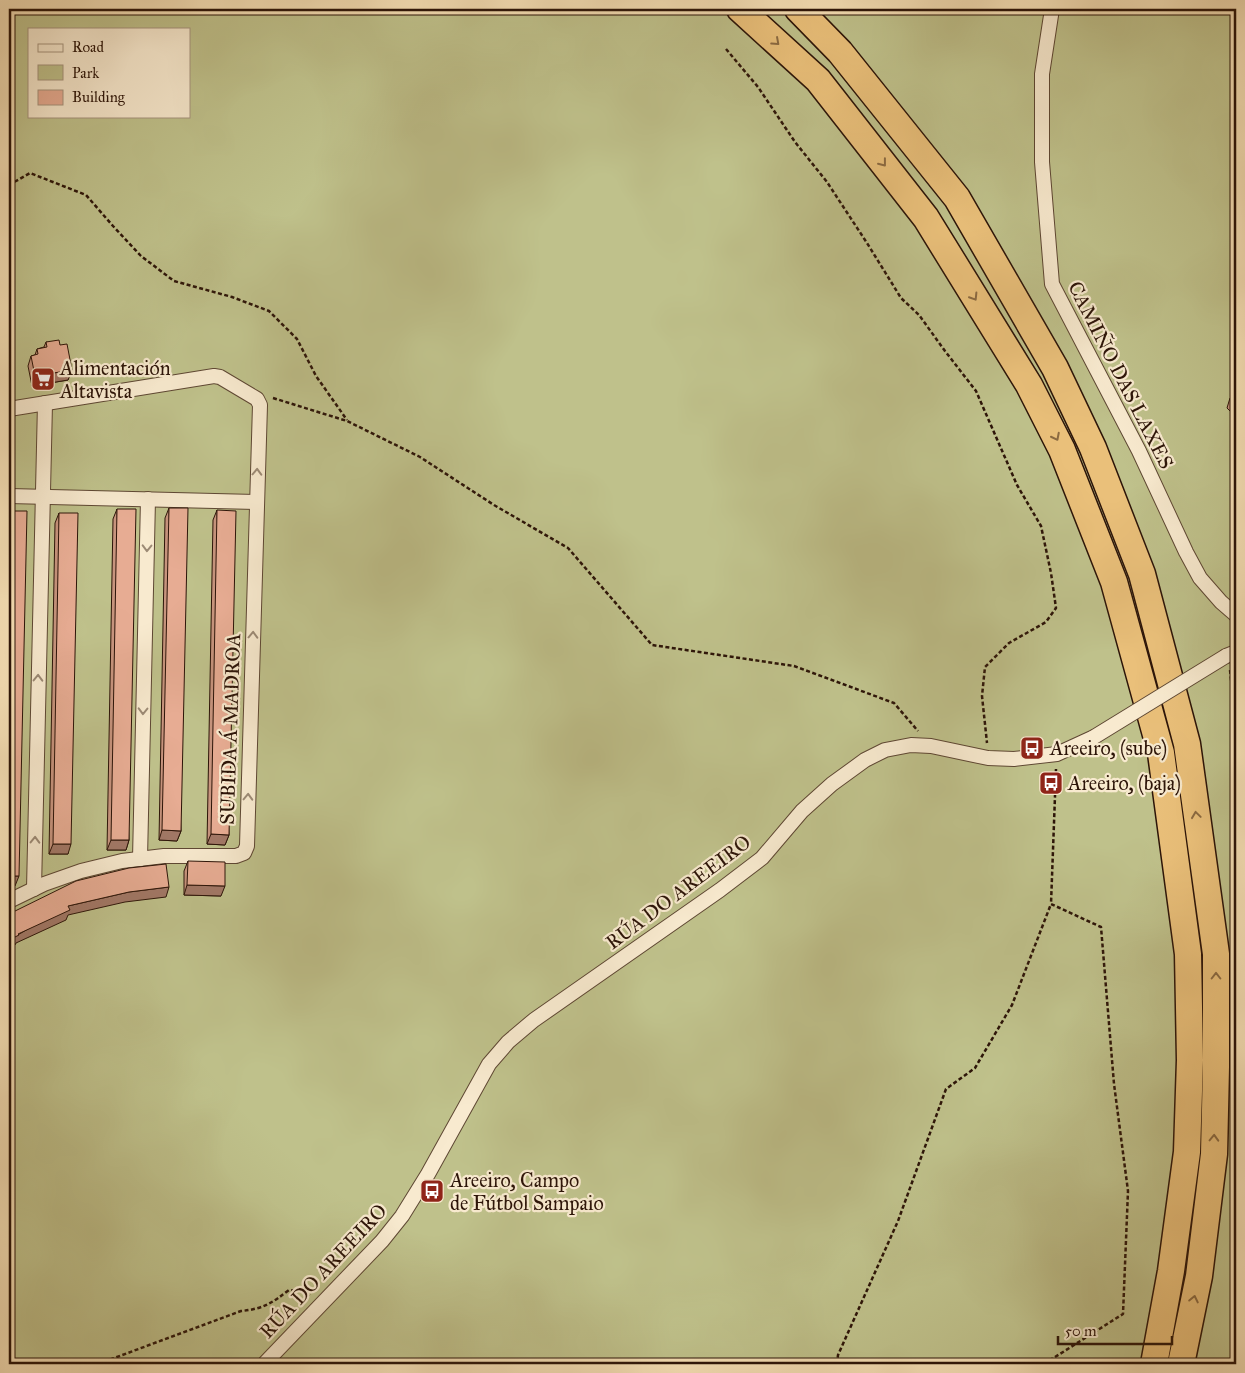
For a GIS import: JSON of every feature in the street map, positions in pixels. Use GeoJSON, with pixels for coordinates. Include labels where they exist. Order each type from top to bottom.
{"type":"FeatureCollection","features":[{"type":"Feature","properties":{"kind":"highway"},"geometry":{"type":"LineString","coordinates":[[740,9],[818,80],[926,218],[1029,385],[1062,450],[1114,582],[1161,753],[1188,954],[1190,1060],[1187,1152],[1171,1271],[1154,1364]]}},
{"type":"Feature","properties":{"kind":"highway"},"geometry":{"type":"LineString","coordinates":[[798,9],[840,52],[957,198],[1055,368],[1093,448],[1142,574],[1187,744],[1216,954],[1214,1154],[1199,1276],[1181,1364]]}},
{"type":"Feature","properties":{"kind":"street","name":"CAMIÑO DAS LAXES"},"geometry":{"type":"LineString","coordinates":[[1052,9],[1042,74],[1042,162],[1052,284],[1139,451],[1200,578],[1221,602],[1236,615]]}},
{"type":"Feature","properties":{"kind":"street","name":"SUBIDA Á MADROA"},"geometry":{"type":"LineString","coordinates":[[9,409],[214,376],[220,377],[257,399],[260,406],[247,846],[244,853],[236,856],[164,856],[122,861],[81,871],[44,884],[9,901]]}},
{"type":"Feature","properties":{"kind":"street"},"geometry":{"type":"LineString","coordinates":[[34,889],[45,403]]}},
{"type":"Feature","properties":{"kind":"street"},"geometry":{"type":"LineString","coordinates":[[9,496],[256,502]]}},
{"type":"Feature","properties":{"kind":"street"},"geometry":{"type":"LineString","coordinates":[[140,859],[148,499]]}},
{"type":"Feature","properties":{"kind":"street","name":"RÚA DO AREEIRO"},"geometry":{"type":"LineString","coordinates":[[264,1364],[382,1241],[402,1216],[428,1174],[488,1064],[508,1042],[534,1020],[712,896],[762,858],[802,811],[832,784],[865,760],[884,750],[911,745],[931,746],[988,758],[1014,759],[1057,754],[1094,737],[1230,655]]}},
{"type":"Feature","properties":{"kind":"path"},"geometry":{"type":"LineString","coordinates":[[726,49],[758,87],[794,142],[827,182],[901,298],[919,315],[976,391],[1017,485],[1041,526],[1051,572],[1056,608],[1046,622],[1009,643],[985,667],[982,696],[988,758]]}},
{"type":"Feature","properties":{"kind":"path"},"geometry":{"type":"LineString","coordinates":[[9,185],[30,173],[86,195],[141,256],[174,280],[232,297],[269,311],[298,340],[316,376],[347,421]]}},
{"type":"Feature","properties":{"kind":"path"},"geometry":{"type":"LineString","coordinates":[[272,397],[347,421],[420,457],[494,505],[568,548],[652,646],[794,666],[894,703],[931,746]]}},
{"type":"Feature","properties":{"kind":"path"},"geometry":{"type":"LineString","coordinates":[[1230,655],[1232,689],[1236,705]]}},
{"type":"Feature","properties":{"kind":"path"},"geometry":{"type":"LineString","coordinates":[[836,1364],[838,1355],[898,1221],[946,1089],[975,1068],[1012,1005],[1051,904],[1057,754]]}},
{"type":"Feature","properties":{"kind":"path"},"geometry":{"type":"LineString","coordinates":[[1044,1364],[1123,1314],[1128,1191],[1114,1084],[1101,927],[1051,904]]}},
{"type":"Feature","properties":{"kind":"path"},"geometry":{"type":"LineString","coordinates":[[98,1364],[241,1311],[256,1310],[272,1303],[289,1290],[302,1291],[324,1302]]}},
{"type":"Feature","properties":{"kind":"green space"},"geometry":{"type":"Polygon","coordinates":[[[9,9],[1236,9],[1236,1364],[9,1364],[9,9]]]}},
{"type":"Feature","properties":{"kind":"building"},"geometry":{"type":"Polygon","coordinates":[[[59,340],[60,345],[67,344],[72,370],[35,376],[31,356],[38,354],[37,349],[47,347],[46,342],[59,340]]]}},
{"type":"Feature","properties":{"kind":"building"},"geometry":{"type":"Polygon","coordinates":[[[1236,393],[1236,404],[1230,398],[1236,393]]]}},
{"type":"Feature","properties":{"kind":"building"},"geometry":{"type":"Polygon","coordinates":[[[169,508],[188,508],[181,831],[162,830],[169,508]]]}},
{"type":"Feature","properties":{"kind":"building"},"geometry":{"type":"Polygon","coordinates":[[[117,509],[136,509],[129,840],[111,840],[117,509]]]}},
{"type":"Feature","properties":{"kind":"building"},"geometry":{"type":"Polygon","coordinates":[[[217,510],[236,511],[229,835],[211,834],[217,510]]]}},
{"type":"Feature","properties":{"kind":"building"},"geometry":{"type":"Polygon","coordinates":[[[9,511],[27,511],[19,876],[9,876],[9,511]]]}},
{"type":"Feature","properties":{"kind":"building"},"geometry":{"type":"Polygon","coordinates":[[[59,513],[78,513],[71,844],[53,844],[59,513]]]}},
{"type":"Feature","properties":{"kind":"building"},"geometry":{"type":"Polygon","coordinates":[[[188,861],[225,862],[225,886],[187,885],[188,861]]]}},
{"type":"Feature","properties":{"kind":"building"},"geometry":{"type":"Polygon","coordinates":[[[166,864],[169,887],[129,892],[68,906],[70,910],[9,940],[9,914],[76,881],[129,868],[166,864]]]}},
{"type":"Feature","properties":{"kind":"place","name":"Alimentación Altavista"},"geometry":{"type":"Point","coordinates":[43,379]}},
{"type":"Feature","properties":{"kind":"place","name":"Areeiro, (sube)"},"geometry":{"type":"Point","coordinates":[1032,748]}},
{"type":"Feature","properties":{"kind":"place","name":"Areeiro, (baja)"},"geometry":{"type":"Point","coordinates":[1051,783]}},
{"type":"Feature","properties":{"kind":"place","name":"Areeiro, Campo de Fútbol Sampaio"},"geometry":{"type":"Point","coordinates":[432,1191]}}]}
